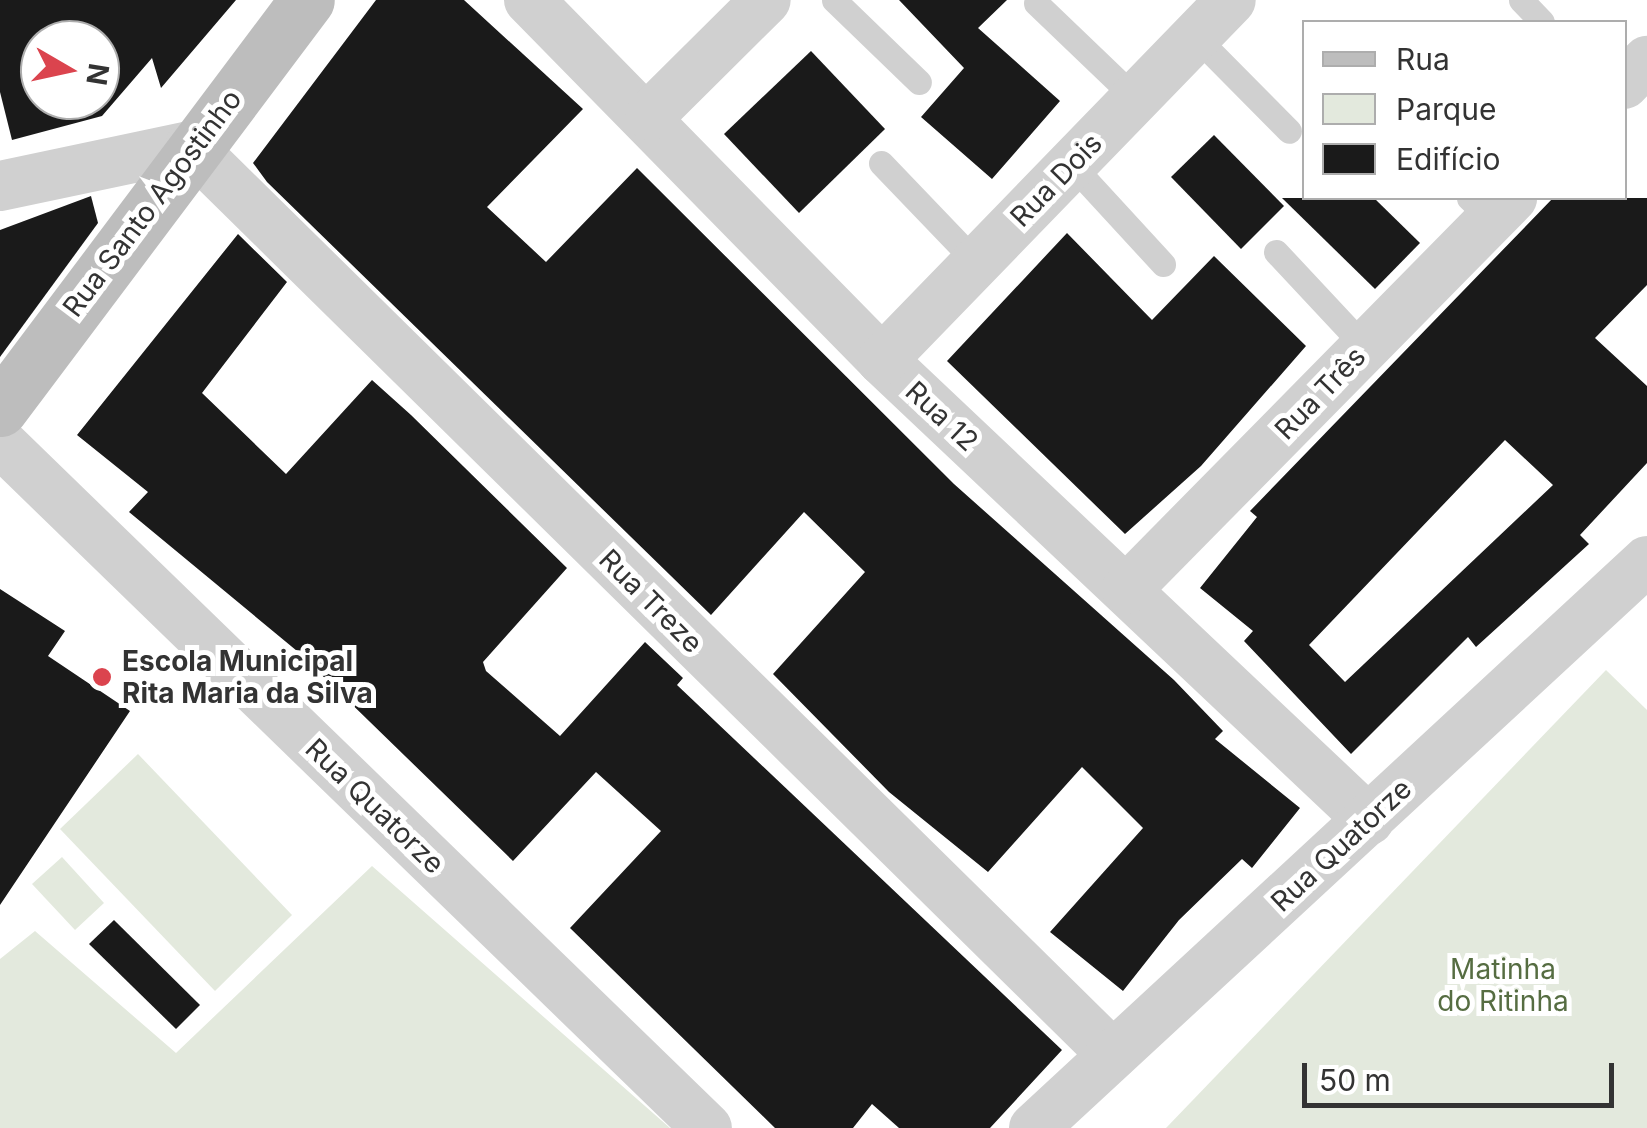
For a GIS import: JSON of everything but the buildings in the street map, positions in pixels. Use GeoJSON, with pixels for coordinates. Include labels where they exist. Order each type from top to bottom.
{"type":"FeatureCollection","features":[{"type":"Feature","properties":{"kind":"street","name":"Rua Santo Agostinho"},"geometry":{"type":"LineString","coordinates":[[0,409],[190,146],[307,0]]}},
{"type":"Feature","properties":{"kind":"street","name":"Rua 12"},"geometry":{"type":"LineString","coordinates":[[529,0],[650,116],[882,360],[1369,820]]}},
{"type":"Feature","properties":{"kind":"street"},"geometry":{"type":"LineString","coordinates":[[650,116],[766,0]]}},
{"type":"Feature","properties":{"kind":"street","name":"Rua Dois"},"geometry":{"type":"LineString","coordinates":[[882,360],[1231,0]]}},
{"type":"Feature","properties":{"kind":"street"},"geometry":{"type":"LineString","coordinates":[[1627,81],[1647,61]]}},
{"type":"Feature","properties":{"kind":"street"},"geometry":{"type":"LineString","coordinates":[[0,186],[190,146]]}},
{"type":"Feature","properties":{"kind":"street","name":"Rua Treze"},"geometry":{"type":"LineString","coordinates":[[190,146],[1113,1055]]}},
{"type":"Feature","properties":{"kind":"street","name":"Rua Três"},"geometry":{"type":"LineString","coordinates":[[1127,590],[1365,347],[1491,205]]}},
{"type":"Feature","properties":{"kind":"street","name":"Rua Quatorze"},"geometry":{"type":"LineString","coordinates":[[0,442],[707,1128]]}},
{"type":"Feature","properties":{"kind":"street","name":"Rua Quatorze"},"geometry":{"type":"LineString","coordinates":[[1034,1128],[1369,820],[1636,593]]}},
{"type":"Feature","properties":{"kind":"lane"},"geometry":{"type":"LineString","coordinates":[[834,0],[919,82]]}},
{"type":"Feature","properties":{"kind":"lane"},"geometry":{"type":"LineString","coordinates":[[1521,0],[1540,20]]}},
{"type":"Feature","properties":{"kind":"lane"},"geometry":{"type":"LineString","coordinates":[[1036,3],[1136,98]]}},
{"type":"Feature","properties":{"kind":"lane"},"geometry":{"type":"LineString","coordinates":[[1196,37],[1289,131]]}},
{"type":"Feature","properties":{"kind":"lane"},"geometry":{"type":"LineString","coordinates":[[880,162],[976,262]]}},
{"type":"Feature","properties":{"kind":"lane"},"geometry":{"type":"LineString","coordinates":[[1071,164],[1163,264]]}},
{"type":"Feature","properties":{"kind":"lane"},"geometry":{"type":"LineString","coordinates":[[1276,252],[1365,347]]}},
{"type":"Feature","properties":{"kind":"green space","name":"Matinha do Ritinha"},"geometry":{"type":"Polygon","coordinates":[[[1606,670],[1647,710],[1647,1128],[1166,1128],[1606,670]]]}},
{"type":"Feature","properties":{"kind":"green space"},"geometry":{"type":"Polygon","coordinates":[[[138,754],[292,915],[215,991],[60,829],[138,754]]]}},
{"type":"Feature","properties":{"kind":"green space"},"geometry":{"type":"Polygon","coordinates":[[[62,857],[104,903],[75,930],[32,884],[62,857]]]}},
{"type":"Feature","properties":{"kind":"green space"},"geometry":{"type":"Polygon","coordinates":[[[372,866],[670,1128],[0,1128],[0,959],[35,931],[176,1053],[372,866]]]}},
{"type":"Feature","properties":{"kind":"place","name":"Escola Municipal Rita Maria da Silva"},"geometry":{"type":"Point","coordinates":[102,677]}}]}
